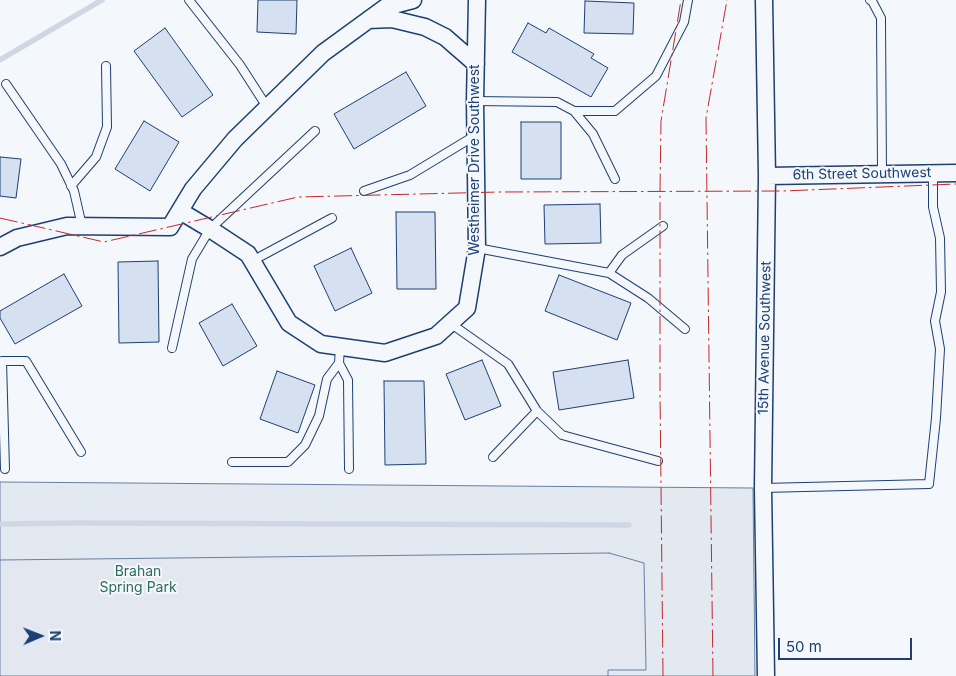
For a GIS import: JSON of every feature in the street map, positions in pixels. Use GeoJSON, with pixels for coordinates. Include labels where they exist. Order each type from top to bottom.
{"type":"FeatureCollection","features":[{"type":"Feature","properties":{"kind":"street"},"geometry":{"type":"LineString","coordinates":[[0,247],[17,238],[67,226],[170,227],[193,189],[235,139],[323,53],[386,7],[413,0]]}},
{"type":"Feature","properties":{"kind":"street","name":"Westheimer Drive Southwest"},"geometry":{"type":"LineString","coordinates":[[180,211],[248,254],[289,323],[339,355],[385,353],[436,336],[467,308],[477,248],[475,101],[477,0]]}},
{"type":"Feature","properties":{"kind":"street","name":"15th Avenue Southwest"},"geometry":{"type":"LineString","coordinates":[[764,0],[767,176],[763,488],[766,676]]}},
{"type":"Feature","properties":{"kind":"street"},"geometry":{"type":"LineString","coordinates":[[368,20],[392,19],[425,27],[445,37],[476,64]]}},
{"type":"Feature","properties":{"kind":"street","name":"6th Street Southwest"},"geometry":{"type":"LineString","coordinates":[[767,176],[956,173]]}},
{"type":"Feature","properties":{"kind":"lane"},"geometry":{"type":"LineString","coordinates":[[189,0],[240,65],[268,107]]}},
{"type":"Feature","properties":{"kind":"lane"},"geometry":{"type":"LineString","coordinates":[[574,111],[615,111],[656,76],[684,22],[688,0]]}},
{"type":"Feature","properties":{"kind":"lane"},"geometry":{"type":"LineString","coordinates":[[870,0],[881,18],[882,174]]}},
{"type":"Feature","properties":{"kind":"lane"},"geometry":{"type":"LineString","coordinates":[[71,186],[96,157],[107,127],[106,66]]}},
{"type":"Feature","properties":{"kind":"lane"},"geometry":{"type":"LineString","coordinates":[[6,84],[61,164],[74,191],[82,226]]}},
{"type":"Feature","properties":{"kind":"lane"},"geometry":{"type":"LineString","coordinates":[[475,101],[557,102],[574,111],[593,134],[615,180]]}},
{"type":"Feature","properties":{"kind":"lane"},"geometry":{"type":"LineString","coordinates":[[172,348],[192,259],[210,229],[315,131]]}},
{"type":"Feature","properties":{"kind":"lane"},"geometry":{"type":"LineString","coordinates":[[364,191],[410,176],[476,135]]}},
{"type":"Feature","properties":{"kind":"lane"},"geometry":{"type":"LineString","coordinates":[[763,488],[929,484],[936,418],[940,349],[935,321],[941,292],[940,238],[934,207],[933,174]]}},
{"type":"Feature","properties":{"kind":"lane"},"geometry":{"type":"LineString","coordinates":[[252,261],[332,218]]}},
{"type":"Feature","properties":{"kind":"lane"},"geometry":{"type":"LineString","coordinates":[[609,273],[622,255],[663,226]]}},
{"type":"Feature","properties":{"kind":"lane"},"geometry":{"type":"LineString","coordinates":[[477,248],[609,273],[648,298],[685,329]]}},
{"type":"Feature","properties":{"kind":"lane"},"geometry":{"type":"LineString","coordinates":[[450,324],[508,364],[537,411],[562,435],[658,461]]}},
{"type":"Feature","properties":{"kind":"lane"},"geometry":{"type":"LineString","coordinates":[[232,462],[288,462],[305,445],[318,416],[327,379],[339,355]]}},
{"type":"Feature","properties":{"kind":"lane"},"geometry":{"type":"LineString","coordinates":[[339,355],[348,380],[349,469]]}},
{"type":"Feature","properties":{"kind":"lane"},"geometry":{"type":"LineString","coordinates":[[5,469],[1,359],[26,361],[81,452]]}},
{"type":"Feature","properties":{"kind":"lane"},"geometry":{"type":"LineString","coordinates":[[493,457],[537,411]]}},
{"type":"Feature","properties":{"kind":"green space","name":"Brahan Spring Park"},"geometry":{"type":"Polygon","coordinates":[[[0,482],[753,488],[755,676],[0,676],[0,482]]]}},
{"type":"Feature","properties":{"kind":"shaded area"},"geometry":{"type":"Polygon","coordinates":[[[609,553],[644,563],[646,670],[608,670],[608,676],[0,676],[0,560],[609,553]]]}},
{"type":"Feature","properties":{"kind":"building"},"geometry":{"type":"Polygon","coordinates":[[[258,0],[297,0],[296,34],[257,32],[258,0]]]}},
{"type":"Feature","properties":{"kind":"building"},"geometry":{"type":"Polygon","coordinates":[[[585,1],[634,3],[633,34],[584,33],[585,1]]]}},
{"type":"Feature","properties":{"kind":"building"},"geometry":{"type":"Polygon","coordinates":[[[528,23],[546,33],[549,28],[594,54],[591,58],[608,68],[591,97],[512,52],[528,23]]]}},
{"type":"Feature","properties":{"kind":"building"},"geometry":{"type":"Polygon","coordinates":[[[165,28],[213,95],[182,117],[134,51],[165,28]]]}},
{"type":"Feature","properties":{"kind":"building"},"geometry":{"type":"Polygon","coordinates":[[[406,72],[426,106],[354,149],[334,114],[406,72]]]}},
{"type":"Feature","properties":{"kind":"building"},"geometry":{"type":"Polygon","coordinates":[[[144,121],[179,142],[150,191],[115,169],[144,121]]]}},
{"type":"Feature","properties":{"kind":"building"},"geometry":{"type":"Polygon","coordinates":[[[521,122],[561,122],[561,179],[521,179],[521,122]]]}},
{"type":"Feature","properties":{"kind":"building"},"geometry":{"type":"Polygon","coordinates":[[[0,157],[21,159],[16,198],[0,196],[0,157]]]}},
{"type":"Feature","properties":{"kind":"building"},"geometry":{"type":"Polygon","coordinates":[[[600,204],[601,243],[545,244],[544,205],[600,204]]]}},
{"type":"Feature","properties":{"kind":"building"},"geometry":{"type":"Polygon","coordinates":[[[396,212],[435,212],[436,289],[397,289],[396,212]]]}},
{"type":"Feature","properties":{"kind":"building"},"geometry":{"type":"Polygon","coordinates":[[[351,248],[372,293],[335,311],[314,266],[351,248]]]}},
{"type":"Feature","properties":{"kind":"building"},"geometry":{"type":"Polygon","coordinates":[[[158,261],[159,342],[119,343],[118,262],[158,261]]]}},
{"type":"Feature","properties":{"kind":"building"},"geometry":{"type":"Polygon","coordinates":[[[64,274],[82,306],[15,344],[0,318],[0,311],[64,274]]]}},
{"type":"Feature","properties":{"kind":"building"},"geometry":{"type":"Polygon","coordinates":[[[559,275],[631,303],[617,340],[545,311],[559,275]]]}},
{"type":"Feature","properties":{"kind":"building"},"geometry":{"type":"Polygon","coordinates":[[[232,304],[257,346],[223,366],[199,323],[232,304]]]}},
{"type":"Feature","properties":{"kind":"building"},"geometry":{"type":"Polygon","coordinates":[[[482,360],[501,406],[465,420],[446,374],[482,360]]]}},
{"type":"Feature","properties":{"kind":"building"},"geometry":{"type":"Polygon","coordinates":[[[628,360],[634,398],[559,410],[553,372],[628,360]]]}},
{"type":"Feature","properties":{"kind":"building"},"geometry":{"type":"Polygon","coordinates":[[[277,371],[315,385],[298,433],[260,419],[277,371]]]}},
{"type":"Feature","properties":{"kind":"building"},"geometry":{"type":"Polygon","coordinates":[[[384,381],[424,381],[426,464],[385,465],[384,381]]]}},
{"type":"Feature","properties":{"kind":"waterway"},"geometry":{"type":"LineString","coordinates":[[0,60],[102,0]]}},
{"type":"Feature","properties":{"kind":"waterway"},"geometry":{"type":"LineString","coordinates":[[0,524],[629,525]]}},
{"type":"Feature","properties":{"kind":"power"},"geometry":{"type":"LineString","coordinates":[[663,676],[660,390],[661,121],[681,0]]}},
{"type":"Feature","properties":{"kind":"power"},"geometry":{"type":"LineString","coordinates":[[713,676],[706,118],[727,0]]}},
{"type":"Feature","properties":{"kind":"power"},"geometry":{"type":"LineString","coordinates":[[0,218],[104,242],[298,197],[499,192],[783,191],[956,184]]}}]}
